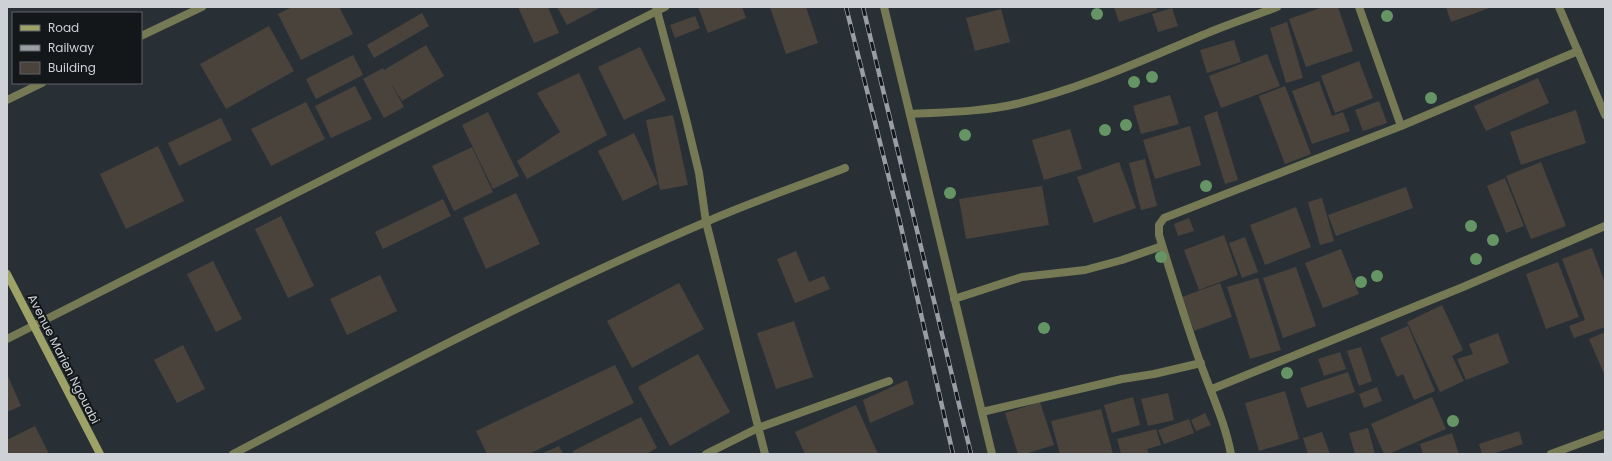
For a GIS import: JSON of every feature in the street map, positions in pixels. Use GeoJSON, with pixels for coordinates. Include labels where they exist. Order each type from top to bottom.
{"type":"FeatureCollection","features":[{"type":"Feature","properties":{"kind":"street"},"geometry":{"type":"LineString","coordinates":[[142,36],[202,7]]}},
{"type":"Feature","properties":{"kind":"street"},"geometry":{"type":"LineString","coordinates":[[7,339],[657,9],[665,7]]}},
{"type":"Feature","properties":{"kind":"street"},"geometry":{"type":"LineString","coordinates":[[884,7],[992,454]]}},
{"type":"Feature","properties":{"kind":"street"},"geometry":{"type":"LineString","coordinates":[[910,114],[982,109],[1015,104],[1046,96],[1106,76],[1216,30],[1277,7]]}},
{"type":"Feature","properties":{"kind":"street"},"geometry":{"type":"LineString","coordinates":[[1359,7],[1401,126]]}},
{"type":"Feature","properties":{"kind":"street"},"geometry":{"type":"LineString","coordinates":[[1559,7],[1605,115]]}},
{"type":"Feature","properties":{"kind":"street"},"geometry":{"type":"LineString","coordinates":[[657,9],[686,119],[698,173],[706,222],[765,454]]}},
{"type":"Feature","properties":{"kind":"street"},"geometry":{"type":"LineString","coordinates":[[1231,454],[1228,437],[1212,388],[1201,363],[1162,246],[1158,229],[1164,218],[1401,126],[1578,51]]}},
{"type":"Feature","properties":{"kind":"street"},"geometry":{"type":"LineString","coordinates":[[7,100],[40,84]]}},
{"type":"Feature","properties":{"kind":"street"},"geometry":{"type":"LineString","coordinates":[[233,454],[420,356],[564,286],[706,222],[845,168]]}},
{"type":"Feature","properties":{"kind":"street"},"geometry":{"type":"LineString","coordinates":[[1212,388],[1456,290],[1605,226]]}},
{"type":"Feature","properties":{"kind":"street"},"geometry":{"type":"LineString","coordinates":[[954,299],[1022,277],[1085,270],[1162,246]]}},
{"type":"Feature","properties":{"kind":"street","name":"Avenue Marien Ngouabi"},"geometry":{"type":"LineString","coordinates":[[7,274],[100,454]]}},
{"type":"Feature","properties":{"kind":"street"},"geometry":{"type":"LineString","coordinates":[[982,412],[1122,379],[1201,363]]}},
{"type":"Feature","properties":{"kind":"street"},"geometry":{"type":"LineString","coordinates":[[706,454],[758,428],[889,381]]}},
{"type":"Feature","properties":{"kind":"street"},"geometry":{"type":"LineString","coordinates":[[1551,454],[1605,434]]}},
{"type":"Feature","properties":{"kind":"building"},"geometry":{"type":"Polygon","coordinates":[[[292,7],[339,7],[353,34],[301,60],[278,14],[292,7]]]}},
{"type":"Feature","properties":{"kind":"building"},"geometry":{"type":"Polygon","coordinates":[[[518,7],[548,7],[559,33],[534,43],[518,7]]]}},
{"type":"Feature","properties":{"kind":"building"},"geometry":{"type":"Polygon","coordinates":[[[557,7],[601,7],[567,25],[557,7]]]}},
{"type":"Feature","properties":{"kind":"building"},"geometry":{"type":"Polygon","coordinates":[[[698,7],[742,7],[746,18],[708,33],[698,7]]]}},
{"type":"Feature","properties":{"kind":"building"},"geometry":{"type":"Polygon","coordinates":[[[770,7],[806,7],[818,43],[786,54],[770,7]]]}},
{"type":"Feature","properties":{"kind":"building"},"geometry":{"type":"Polygon","coordinates":[[[1114,7],[1156,7],[1157,10],[1119,22],[1114,7]]]}},
{"type":"Feature","properties":{"kind":"building"},"geometry":{"type":"Polygon","coordinates":[[[1323,7],[1338,7],[1353,51],[1306,67],[1289,19],[1323,7]]]}},
{"type":"Feature","properties":{"kind":"building"},"geometry":{"type":"Polygon","coordinates":[[[1446,7],[1492,7],[1451,22],[1446,7]]]}},
{"type":"Feature","properties":{"kind":"building"},"geometry":{"type":"Polygon","coordinates":[[[1172,8],[1178,26],[1158,32],[1152,14],[1172,8]]]}},
{"type":"Feature","properties":{"kind":"building"},"geometry":{"type":"Polygon","coordinates":[[[1001,9],[1010,42],[975,51],[966,18],[1001,9]]]}},
{"type":"Feature","properties":{"kind":"building"},"geometry":{"type":"Polygon","coordinates":[[[422,13],[429,26],[374,58],[367,45],[422,13]]]}},
{"type":"Feature","properties":{"kind":"building"},"geometry":{"type":"Polygon","coordinates":[[[695,16],[700,28],[675,38],[670,25],[695,16]]]}},
{"type":"Feature","properties":{"kind":"building"},"geometry":{"type":"Polygon","coordinates":[[[1287,22],[1303,78],[1286,83],[1270,28],[1287,22]]]}},
{"type":"Feature","properties":{"kind":"building"},"geometry":{"type":"Polygon","coordinates":[[[269,26],[294,71],[226,109],[200,64],[269,26]]]}},
{"type":"Feature","properties":{"kind":"building"},"geometry":{"type":"Polygon","coordinates":[[[1234,40],[1241,62],[1207,73],[1200,50],[1234,40]]]}},
{"type":"Feature","properties":{"kind":"building"},"geometry":{"type":"Polygon","coordinates":[[[426,45],[444,76],[402,101],[390,82],[404,107],[384,118],[363,79],[383,68],[384,70],[426,45]]]}},
{"type":"Feature","properties":{"kind":"building"},"geometry":{"type":"Polygon","coordinates":[[[640,47],[666,100],[624,120],[598,67],[640,47]]]}},
{"type":"Feature","properties":{"kind":"building"},"geometry":{"type":"Polygon","coordinates":[[[1267,54],[1280,86],[1221,108],[1209,76],[1267,54]]]}},
{"type":"Feature","properties":{"kind":"building"},"geometry":{"type":"Polygon","coordinates":[[[353,55],[363,75],[316,99],[306,79],[353,55]]]}},
{"type":"Feature","properties":{"kind":"building"},"geometry":{"type":"Polygon","coordinates":[[[1359,61],[1373,98],[1335,113],[1321,76],[1359,61]]]}},
{"type":"Feature","properties":{"kind":"building"},"geometry":{"type":"Polygon","coordinates":[[[579,73],[607,135],[527,179],[517,161],[560,132],[537,93],[579,73]]]}},
{"type":"Feature","properties":{"kind":"building"},"geometry":{"type":"Polygon","coordinates":[[[1538,78],[1549,103],[1486,131],[1474,106],[1538,78]]]}},
{"type":"Feature","properties":{"kind":"building"},"geometry":{"type":"Polygon","coordinates":[[[1319,81],[1332,116],[1343,112],[1350,131],[1312,144],[1292,91],[1319,81]]]}},
{"type":"Feature","properties":{"kind":"building"},"geometry":{"type":"Polygon","coordinates":[[[355,86],[372,119],[331,138],[315,106],[355,86]]]}},
{"type":"Feature","properties":{"kind":"building"},"geometry":{"type":"Polygon","coordinates":[[[1285,86],[1311,154],[1285,164],[1259,96],[1285,86]]]}},
{"type":"Feature","properties":{"kind":"building"},"geometry":{"type":"Polygon","coordinates":[[[1170,95],[1179,124],[1141,134],[1133,106],[1170,95]]]}},
{"type":"Feature","properties":{"kind":"building"},"geometry":{"type":"Polygon","coordinates":[[[1379,101],[1387,123],[1363,131],[1355,110],[1379,101]]]}},
{"type":"Feature","properties":{"kind":"building"},"geometry":{"type":"Polygon","coordinates":[[[306,102],[325,139],[271,166],[251,129],[306,102]]]}},
{"type":"Feature","properties":{"kind":"building"},"geometry":{"type":"Polygon","coordinates":[[[1576,110],[1586,143],[1521,165],[1510,132],[1576,110]]]}},
{"type":"Feature","properties":{"kind":"building"},"geometry":{"type":"Polygon","coordinates":[[[1217,111],[1238,180],[1225,184],[1204,116],[1217,111]]]}},
{"type":"Feature","properties":{"kind":"building"},"geometry":{"type":"Polygon","coordinates":[[[488,112],[519,176],[493,189],[462,125],[488,112]]]}},
{"type":"Feature","properties":{"kind":"building"},"geometry":{"type":"Polygon","coordinates":[[[673,115],[688,185],[660,190],[646,120],[673,115]]]}},
{"type":"Feature","properties":{"kind":"building"},"geometry":{"type":"Polygon","coordinates":[[[221,118],[232,140],[179,166],[168,143],[221,118]]]}},
{"type":"Feature","properties":{"kind":"building"},"geometry":{"type":"Polygon","coordinates":[[[1190,126],[1201,165],[1155,179],[1143,140],[1190,126]]]}},
{"type":"Feature","properties":{"kind":"building"},"geometry":{"type":"Polygon","coordinates":[[[1070,129],[1082,169],[1044,180],[1032,140],[1070,129]]]}},
{"type":"Feature","properties":{"kind":"building"},"geometry":{"type":"Polygon","coordinates":[[[634,133],[658,184],[623,201],[598,151],[634,133]]]}},
{"type":"Feature","properties":{"kind":"building"},"geometry":{"type":"Polygon","coordinates":[[[158,146],[184,201],[126,229],[100,174],[158,146]]]}},
{"type":"Feature","properties":{"kind":"building"},"geometry":{"type":"Polygon","coordinates":[[[472,147],[493,192],[454,211],[432,166],[472,147]]]}},
{"type":"Feature","properties":{"kind":"building"},"geometry":{"type":"Polygon","coordinates":[[[1145,159],[1157,206],[1141,210],[1129,163],[1145,159]]]}},
{"type":"Feature","properties":{"kind":"building"},"geometry":{"type":"Polygon","coordinates":[[[1119,162],[1136,208],[1094,223],[1077,177],[1119,162]]]}},
{"type":"Feature","properties":{"kind":"building"},"geometry":{"type":"Polygon","coordinates":[[[1541,162],[1566,226],[1531,239],[1506,176],[1541,162]]]}},
{"type":"Feature","properties":{"kind":"building"},"geometry":{"type":"Polygon","coordinates":[[[1505,178],[1524,226],[1506,233],[1487,186],[1505,178]]]}},
{"type":"Feature","properties":{"kind":"building"},"geometry":{"type":"Polygon","coordinates":[[[1042,186],[1049,225],[966,239],[959,199],[1042,186]]]}},
{"type":"Feature","properties":{"kind":"building"},"geometry":{"type":"Polygon","coordinates":[[[1406,187],[1413,208],[1336,236],[1328,215],[1406,187]]]}},
{"type":"Feature","properties":{"kind":"building"},"geometry":{"type":"Polygon","coordinates":[[[516,193],[540,244],[486,269],[463,218],[516,193]]]}},
{"type":"Feature","properties":{"kind":"building"},"geometry":{"type":"Polygon","coordinates":[[[1322,198],[1334,241],[1320,245],[1308,202],[1322,198]]]}},
{"type":"Feature","properties":{"kind":"building"},"geometry":{"type":"Polygon","coordinates":[[[443,199],[451,216],[383,249],[375,232],[443,199]]]}},
{"type":"Feature","properties":{"kind":"building"},"geometry":{"type":"Polygon","coordinates":[[[1296,207],[1311,247],[1265,265],[1250,225],[1296,207]]]}},
{"type":"Feature","properties":{"kind":"building"},"geometry":{"type":"Polygon","coordinates":[[[281,216],[314,286],[288,298],[255,229],[281,216]]]}},
{"type":"Feature","properties":{"kind":"building"},"geometry":{"type":"Polygon","coordinates":[[[1189,218],[1194,231],[1178,236],[1174,224],[1189,218]]]}},
{"type":"Feature","properties":{"kind":"building"},"geometry":{"type":"Polygon","coordinates":[[[1224,235],[1238,275],[1199,290],[1184,250],[1224,235]]]}},
{"type":"Feature","properties":{"kind":"building"},"geometry":{"type":"Polygon","coordinates":[[[1245,237],[1258,272],[1242,278],[1229,243],[1245,237]]]}},
{"type":"Feature","properties":{"kind":"building"},"geometry":{"type":"Polygon","coordinates":[[[1592,248],[1605,283],[1605,327],[1574,338],[1569,326],[1585,320],[1562,259],[1592,248]]]}},
{"type":"Feature","properties":{"kind":"building"},"geometry":{"type":"Polygon","coordinates":[[[1341,249],[1359,294],[1323,308],[1305,263],[1341,249]]]}},
{"type":"Feature","properties":{"kind":"building"},"geometry":{"type":"Polygon","coordinates":[[[796,251],[809,282],[824,276],[830,289],[795,303],[777,259],[796,251]]]}},
{"type":"Feature","properties":{"kind":"building"},"geometry":{"type":"Polygon","coordinates":[[[213,261],[242,319],[216,332],[187,274],[213,261]]]}},
{"type":"Feature","properties":{"kind":"building"},"geometry":{"type":"Polygon","coordinates":[[[1558,262],[1579,317],[1546,329],[1526,274],[1558,262]]]}},
{"type":"Feature","properties":{"kind":"building"},"geometry":{"type":"Polygon","coordinates":[[[1296,267],[1316,326],[1283,338],[1263,278],[1296,267]]]}},
{"type":"Feature","properties":{"kind":"building"},"geometry":{"type":"Polygon","coordinates":[[[380,275],[397,311],[347,335],[330,299],[380,275]]]}},
{"type":"Feature","properties":{"kind":"building"},"geometry":{"type":"Polygon","coordinates":[[[1258,278],[1281,350],[1250,359],[1227,287],[1258,278]]]}},
{"type":"Feature","properties":{"kind":"building"},"geometry":{"type":"Polygon","coordinates":[[[679,283],[704,329],[632,368],[607,321],[679,283]]]}},
{"type":"Feature","properties":{"kind":"building"},"geometry":{"type":"Polygon","coordinates":[[[1220,283],[1232,317],[1194,331],[1182,297],[1220,283]]]}},
{"type":"Feature","properties":{"kind":"building"},"geometry":{"type":"Polygon","coordinates":[[[1442,305],[1463,350],[1452,356],[1464,381],[1440,392],[1407,322],[1442,305]]]}},
{"type":"Feature","properties":{"kind":"building"},"geometry":{"type":"Polygon","coordinates":[[[794,321],[813,377],[776,389],[757,333],[794,321]]]}},
{"type":"Feature","properties":{"kind":"building"},"geometry":{"type":"Polygon","coordinates":[[[1408,326],[1435,391],[1414,400],[1403,374],[1397,377],[1380,338],[1408,326]]]}},
{"type":"Feature","properties":{"kind":"building"},"geometry":{"type":"Polygon","coordinates":[[[1605,332],[1605,376],[1589,339],[1605,332]]]}},
{"type":"Feature","properties":{"kind":"building"},"geometry":{"type":"Polygon","coordinates":[[[1498,333],[1509,363],[1466,380],[1457,359],[1473,354],[1469,344],[1498,333]]]}},
{"type":"Feature","properties":{"kind":"building"},"geometry":{"type":"Polygon","coordinates":[[[183,345],[205,389],[177,403],[154,360],[183,345]]]}},
{"type":"Feature","properties":{"kind":"building"},"geometry":{"type":"Polygon","coordinates":[[[1361,347],[1372,381],[1359,386],[1347,351],[1361,347]]]}},
{"type":"Feature","properties":{"kind":"building"},"geometry":{"type":"Polygon","coordinates":[[[1340,352],[1346,369],[1324,376],[1318,359],[1340,352]]]}},
{"type":"Feature","properties":{"kind":"building"},"geometry":{"type":"Polygon","coordinates":[[[698,354],[730,412],[670,446],[638,387],[698,354]]]}},
{"type":"Feature","properties":{"kind":"building"},"geometry":{"type":"Polygon","coordinates":[[[615,365],[634,403],[529,454],[487,454],[476,431],[615,365]]]}},
{"type":"Feature","properties":{"kind":"building"},"geometry":{"type":"Polygon","coordinates":[[[1348,372],[1355,392],[1307,408],[1300,388],[1348,372]]]}},
{"type":"Feature","properties":{"kind":"building"},"geometry":{"type":"Polygon","coordinates":[[[7,374],[21,406],[7,412],[7,374]]]}},
{"type":"Feature","properties":{"kind":"building"},"geometry":{"type":"Polygon","coordinates":[[[907,380],[914,404],[870,423],[863,400],[907,380]]]}},
{"type":"Feature","properties":{"kind":"building"},"geometry":{"type":"Polygon","coordinates":[[[1377,387],[1382,401],[1364,408],[1359,394],[1377,387]]]}},
{"type":"Feature","properties":{"kind":"building"},"geometry":{"type":"Polygon","coordinates":[[[1285,391],[1299,439],[1259,451],[1245,403],[1285,391]]]}},
{"type":"Feature","properties":{"kind":"building"},"geometry":{"type":"Polygon","coordinates":[[[1168,393],[1174,420],[1148,426],[1141,399],[1168,393]]]}},
{"type":"Feature","properties":{"kind":"building"},"geometry":{"type":"Polygon","coordinates":[[[1133,397],[1140,425],[1112,433],[1104,405],[1133,397]]]}},
{"type":"Feature","properties":{"kind":"building"},"geometry":{"type":"Polygon","coordinates":[[[1432,397],[1446,429],[1389,454],[1384,454],[1371,424],[1432,397]]]}},
{"type":"Feature","properties":{"kind":"building"},"geometry":{"type":"Polygon","coordinates":[[[1040,402],[1054,445],[1025,454],[1018,454],[1005,413],[1040,402]]]}},
{"type":"Feature","properties":{"kind":"building"},"geometry":{"type":"Polygon","coordinates":[[[856,405],[878,454],[805,454],[795,432],[856,405]]]}},
{"type":"Feature","properties":{"kind":"building"},"geometry":{"type":"Polygon","coordinates":[[[1101,409],[1113,454],[1060,454],[1051,421],[1101,409]]]}},
{"type":"Feature","properties":{"kind":"building"},"geometry":{"type":"Polygon","coordinates":[[[1205,413],[1211,425],[1196,431],[1191,420],[1205,413]]]}},
{"type":"Feature","properties":{"kind":"building"},"geometry":{"type":"Polygon","coordinates":[[[641,417],[657,448],[646,454],[574,454],[573,451],[641,417]]]}},
{"type":"Feature","properties":{"kind":"building"},"geometry":{"type":"Polygon","coordinates":[[[1189,419],[1194,433],[1164,444],[1158,430],[1189,419]]]}},
{"type":"Feature","properties":{"kind":"building"},"geometry":{"type":"Polygon","coordinates":[[[35,426],[49,454],[7,454],[7,440],[35,426]]]}},
{"type":"Feature","properties":{"kind":"building"},"geometry":{"type":"Polygon","coordinates":[[[1368,428],[1375,454],[1355,454],[1349,433],[1368,428]]]}},
{"type":"Feature","properties":{"kind":"building"},"geometry":{"type":"Polygon","coordinates":[[[1156,429],[1161,445],[1147,449],[1149,454],[1121,454],[1117,439],[1156,429]]]}},
{"type":"Feature","properties":{"kind":"building"},"geometry":{"type":"Polygon","coordinates":[[[1519,431],[1523,444],[1492,454],[1482,454],[1479,444],[1519,431]]]}},
{"type":"Feature","properties":{"kind":"building"},"geometry":{"type":"Polygon","coordinates":[[[1322,432],[1330,454],[1308,454],[1303,438],[1322,432]]]}},
{"type":"Feature","properties":{"kind":"building"},"geometry":{"type":"Polygon","coordinates":[[[1452,433],[1459,454],[1423,454],[1420,444],[1452,433]]]}},
{"type":"Feature","properties":{"kind":"building"},"geometry":{"type":"Polygon","coordinates":[[[559,446],[563,454],[541,454],[559,446]]]}},
{"type":"Feature","properties":{"kind":"railway"},"geometry":{"type":"LineString","coordinates":[[846,7],[899,218],[953,454]]}},
{"type":"Feature","properties":{"kind":"railway"},"geometry":{"type":"LineString","coordinates":[[863,7],[971,454]]}}]}
